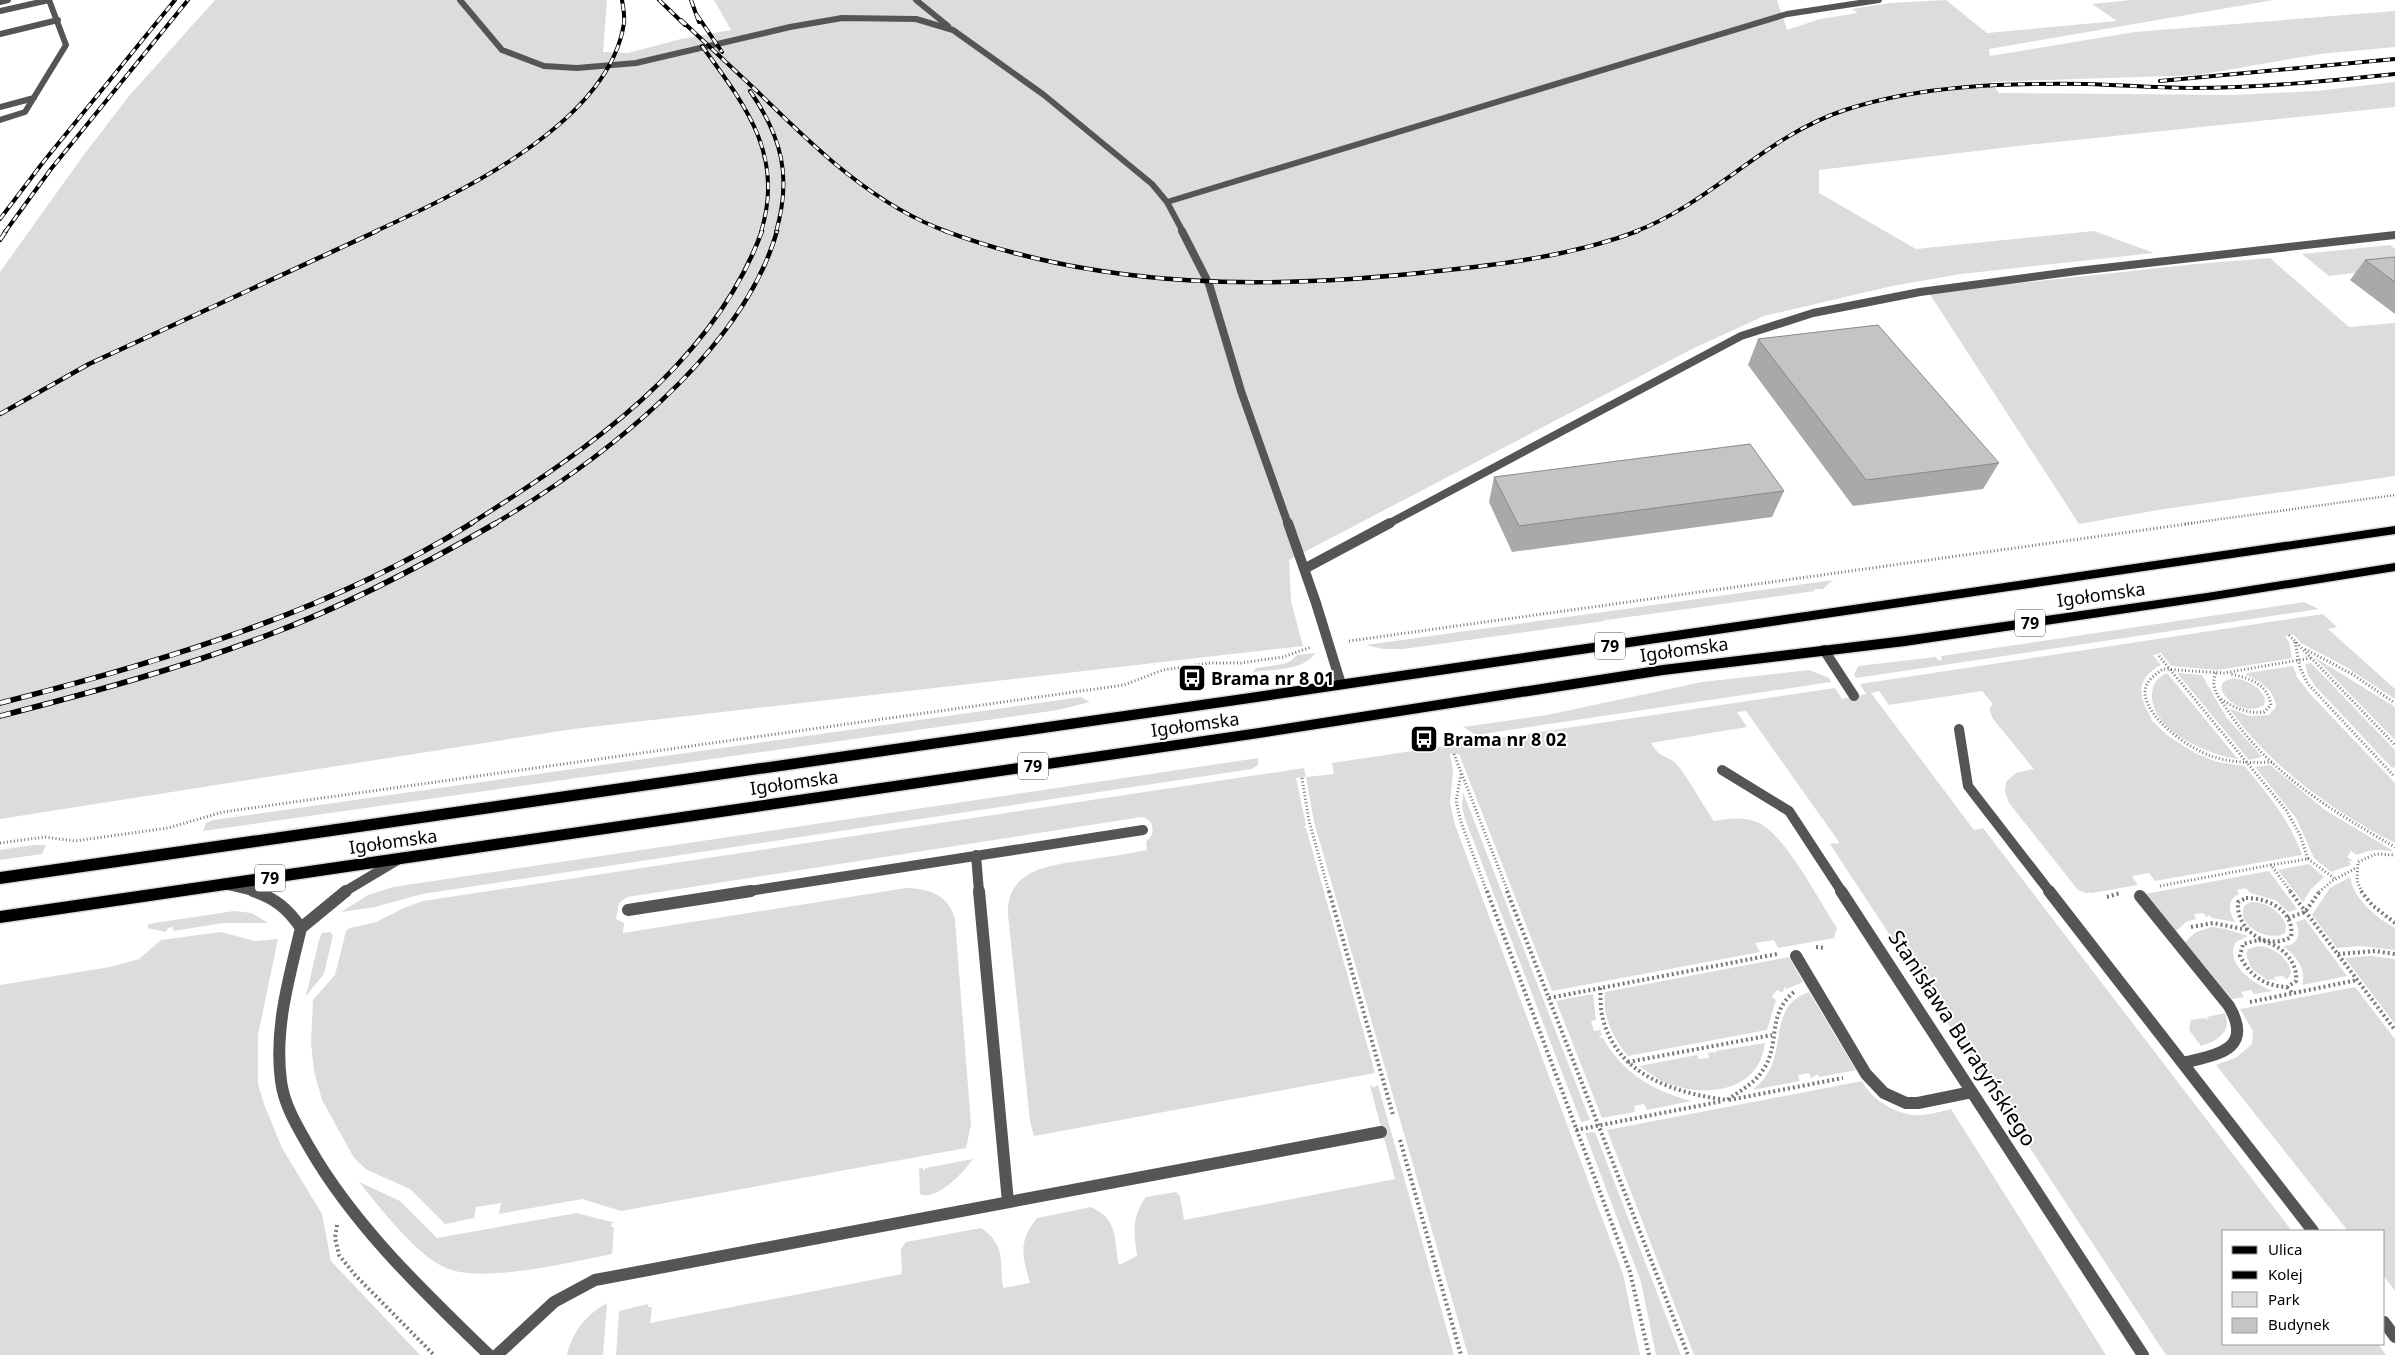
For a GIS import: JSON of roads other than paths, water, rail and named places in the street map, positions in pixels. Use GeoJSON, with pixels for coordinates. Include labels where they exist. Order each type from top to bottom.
{"type":"FeatureCollection","features":[{"type":"Feature","properties":{"kind":"main road","name":"Igołomska"},"geometry":{"type":"LineString","coordinates":[[0,878],[2395,530]]}},
{"type":"Feature","properties":{"kind":"main road","name":"Igołomska"},"geometry":{"type":"LineString","coordinates":[[0,917],[1259,733],[1663,670],[1905,641],[2207,597],[2395,567]]}},
{"type":"Feature","properties":{"kind":"lane"},"geometry":{"type":"LineString","coordinates":[[0,2],[8,0]]}},
{"type":"Feature","properties":{"kind":"lane"},"geometry":{"type":"LineString","coordinates":[[0,11],[49,0],[66,45],[25,112],[0,120]]}},
{"type":"Feature","properties":{"kind":"lane"},"geometry":{"type":"LineString","coordinates":[[460,0],[502,50],[544,66],[577,68],[636,63],[790,27],[842,18],[916,18],[953,30]]}},
{"type":"Feature","properties":{"kind":"lane"},"geometry":{"type":"LineString","coordinates":[[916,0],[953,30],[1044,95],[1118,153],[1152,184],[1167,202],[1209,284],[1241,391],[1304,569],[1342,684]]}},
{"type":"Feature","properties":{"kind":"lane"},"geometry":{"type":"LineString","coordinates":[[1167,202],[1787,14],[1848,1],[1879,0]]}},
{"type":"Feature","properties":{"kind":"lane"},"geometry":{"type":"LineString","coordinates":[[0,34],[58,20]]}},
{"type":"Feature","properties":{"kind":"lane"},"geometry":{"type":"LineString","coordinates":[[0,106],[34,98]]}},
{"type":"Feature","properties":{"kind":"lane"},"geometry":{"type":"LineString","coordinates":[[1304,569],[1741,336],[1813,313],[1949,288],[2395,235]]}},
{"type":"Feature","properties":{"kind":"lane"},"geometry":{"type":"LineString","coordinates":[[1824,650],[1854,696]]}},
{"type":"Feature","properties":{"kind":"lane"},"geometry":{"type":"LineString","coordinates":[[1959,729],[1968,786],[2312,1230]]}},
{"type":"Feature","properties":{"kind":"lane","name":"Stanisława Buratyńskiego"},"geometry":{"type":"LineString","coordinates":[[1722,770],[1789,811],[2143,1355]]}},
{"type":"Feature","properties":{"kind":"lane"},"geometry":{"type":"LineString","coordinates":[[628,910],[1144,830]]}},
{"type":"Feature","properties":{"kind":"lane"},"geometry":{"type":"LineString","coordinates":[[976,855],[1008,1202]]}},
{"type":"Feature","properties":{"kind":"lane"},"geometry":{"type":"LineString","coordinates":[[403,858],[348,889],[301,928],[282,1014],[281,1082],[287,1104],[295,1121],[309,1148],[341,1199],[394,1261],[489,1355]]}},
{"type":"Feature","properties":{"kind":"lane"},"geometry":{"type":"LineString","coordinates":[[225,885],[253,890],[282,903],[290,910],[301,928]]}},
{"type":"Feature","properties":{"kind":"lane"},"geometry":{"type":"LineString","coordinates":[[2140,896],[2229,1006],[2237,1018],[2240,1029],[2238,1040],[2230,1047],[2210,1056],[2183,1064]]}},
{"type":"Feature","properties":{"kind":"lane"},"geometry":{"type":"LineString","coordinates":[[1796,956],[1866,1074],[1884,1092],[1906,1103],[1918,1103],[1972,1092]]}},
{"type":"Feature","properties":{"kind":"lane"},"geometry":{"type":"LineString","coordinates":[[497,1355],[554,1301],[574,1289],[596,1280],[1381,1132]]}},
{"type":"Feature","properties":{"kind":"lane"},"geometry":{"type":"LineString","coordinates":[[2385,1323],[2395,1337]]}},
{"type":"Feature","properties":{"kind":"railway"},"geometry":{"type":"LineString","coordinates":[[0,219],[44,161],[175,0]]}},
{"type":"Feature","properties":{"kind":"railway"},"geometry":{"type":"LineString","coordinates":[[5,232],[51,169],[188,0]]}},
{"type":"Feature","properties":{"kind":"railway"},"geometry":{"type":"LineString","coordinates":[[374,232],[446,198],[486,176],[524,151],[560,123],[590,93],[612,59],[624,23],[622,0]]}},
{"type":"Feature","properties":{"kind":"railway"},"geometry":{"type":"LineString","coordinates":[[659,0],[685,25]]}},
{"type":"Feature","properties":{"kind":"railway"},"geometry":{"type":"LineString","coordinates":[[691,0],[699,22]]}},
{"type":"Feature","properties":{"kind":"railway"},"geometry":{"type":"LineString","coordinates":[[697,15],[722,52]]}},
{"type":"Feature","properties":{"kind":"railway"},"geometry":{"type":"LineString","coordinates":[[681,20],[846,173],[895,207],[921,221],[947,232]]}},
{"type":"Feature","properties":{"kind":"railway"},"geometry":{"type":"LineString","coordinates":[[702,46],[733,89],[757,132],[764,155],[768,179],[767,204],[761,232]]}},
{"type":"Feature","properties":{"kind":"railway"},"geometry":{"type":"LineString","coordinates":[[2160,81],[2395,59]]}},
{"type":"Feature","properties":{"kind":"railway"},"geometry":{"type":"LineString","coordinates":[[1634,232],[1689,204],[1764,152],[1816,122],[1845,110],[1904,95],[1964,87],[2026,84],[2087,84],[2178,88],[2242,87],[2395,74]]}},
{"type":"Feature","properties":{"kind":"railway"},"geometry":{"type":"LineString","coordinates":[[750,91],[770,125],[777,141],[781,158],[783,193],[776,232]]}},
{"type":"Feature","properties":{"kind":"railway"},"geometry":{"type":"LineString","coordinates":[[0,240],[6,231]]}},
{"type":"Feature","properties":{"kind":"railway"},"geometry":{"type":"LineString","coordinates":[[0,414],[89,364],[377,231]]}},
{"type":"Feature","properties":{"kind":"railway"},"geometry":{"type":"LineString","coordinates":[[470,524],[557,467],[600,435],[641,401],[678,364],[712,323],[740,279],[762,231]]}},
{"type":"Feature","properties":{"kind":"railway"},"geometry":{"type":"LineString","coordinates":[[494,524],[535,499],[578,469],[620,436],[662,400],[700,361],[733,320],[759,276],[777,231]]}},
{"type":"Feature","properties":{"kind":"railway"},"geometry":{"type":"LineString","coordinates":[[947,232],[1005,250],[1066,265],[1127,275],[1188,280],[1251,282],[1375,277],[1489,265],[1565,252],[1638,231]]}},
{"type":"Feature","properties":{"kind":"railway"},"geometry":{"type":"LineString","coordinates":[[0,703],[122,670],[243,631],[361,583],[417,555],[472,523]]}},
{"type":"Feature","properties":{"kind":"railway"},"geometry":{"type":"LineString","coordinates":[[0,716],[135,679],[202,658],[297,624],[384,584],[496,523]]}},
{"type":"Feature","properties":{"kind":"place","name":"Brama nr 8 01"},"geometry":{"type":"Point","coordinates":[1192,678]}},
{"type":"Feature","properties":{"kind":"place","name":"Brama nr 8 02"},"geometry":{"type":"Point","coordinates":[1424,739]}}]}
